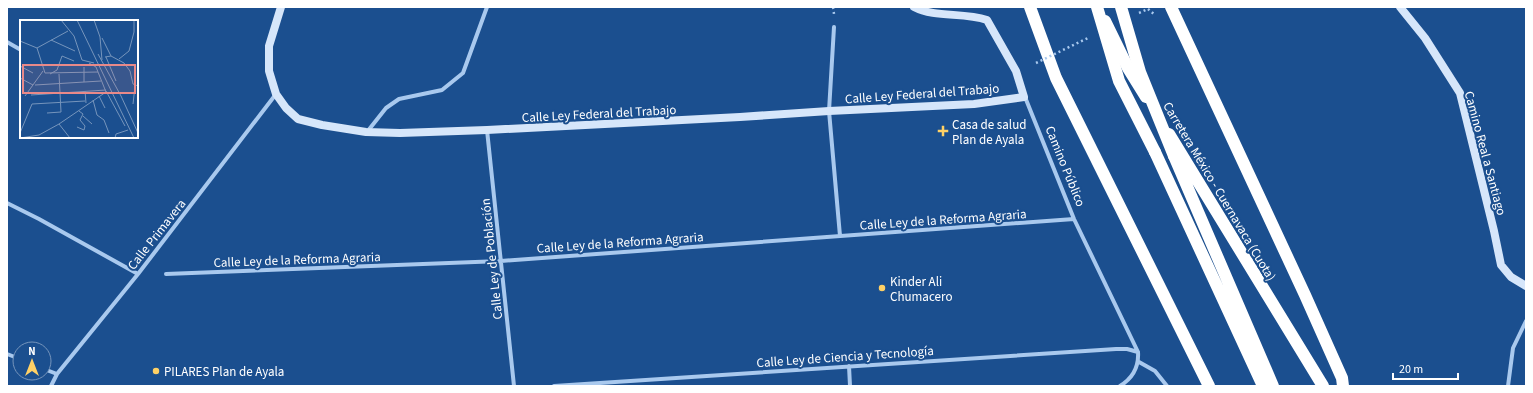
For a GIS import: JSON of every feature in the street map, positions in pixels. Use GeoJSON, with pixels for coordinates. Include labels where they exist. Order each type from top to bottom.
{"type":"FeatureCollection","features":[{"type":"Feature","properties":{"kind":"highway"},"geometry":{"type":"LineString","coordinates":[[1030,7],[1056,78],[1209,386]]}},
{"type":"Feature","properties":{"kind":"highway"},"geometry":{"type":"LineString","coordinates":[[1098,7],[1119,81],[1155,152],[1263,386]]}},
{"type":"Feature","properties":{"kind":"highway","name":"Carretera México - Cuernavaca (Cuota)"},"geometry":{"type":"LineString","coordinates":[[1098,7],[1128,68],[1323,386]]}},
{"type":"Feature","properties":{"kind":"highway"},"geometry":{"type":"LineString","coordinates":[[1121,7],[1143,79],[1174,156],[1273,386]]}},
{"type":"Feature","properties":{"kind":"highway"},"geometry":{"type":"LineString","coordinates":[[1171,7],[1305,295],[1342,378],[1343,386]]}},
{"type":"Feature","properties":{"kind":"street","name":"Calle Ley Federal del Trabajo"},"geometry":{"type":"LineString","coordinates":[[281,7],[268,46],[269,70],[276,94],[286,108],[298,119],[322,125],[366,132],[400,133],[487,130],[740,117],[974,104],[1024,97]]}},
{"type":"Feature","properties":{"kind":"street"},"geometry":{"type":"LineString","coordinates":[[366,132],[386,108],[399,99],[442,90],[463,73],[487,7]]}},
{"type":"Feature","properties":{"kind":"street","name":"Camino Público"},"geometry":{"type":"LineString","coordinates":[[914,7],[923,12],[975,16],[987,20],[1016,71],[1024,97],[1074,219],[1138,352],[1138,362],[1130,380],[1120,386]]}},
{"type":"Feature","properties":{"kind":"street","name":"Camino Real a Santiago"},"geometry":{"type":"LineString","coordinates":[[1400,7],[1425,38],[1460,93],[1494,231],[1500,265],[1511,277],[1526,286]]}},
{"type":"Feature","properties":{"kind":"street"},"geometry":{"type":"LineString","coordinates":[[834,26],[829,111],[840,236]]}},
{"type":"Feature","properties":{"kind":"street"},"geometry":{"type":"LineString","coordinates":[[7,42],[20,49]]}},
{"type":"Feature","properties":{"kind":"street","name":"Calle Primavera"},"geometry":{"type":"LineString","coordinates":[[51,386],[57,374],[138,274],[276,94]]}},
{"type":"Feature","properties":{"kind":"street","name":"Calle Ley de Población"},"geometry":{"type":"LineString","coordinates":[[487,130],[514,386]]}},
{"type":"Feature","properties":{"kind":"street"},"geometry":{"type":"LineString","coordinates":[[7,204],[39,219],[138,274]]}},
{"type":"Feature","properties":{"kind":"street","name":"Calle Ley de la Reforma Agraria"},"geometry":{"type":"LineString","coordinates":[[166,274],[501,261],[1074,219]]}},
{"type":"Feature","properties":{"kind":"street"},"geometry":{"type":"LineString","coordinates":[[1508,386],[1513,348],[1526,321]]}},
{"type":"Feature","properties":{"kind":"street","name":"Calle Ley de Ciencia y Tecnología"},"geometry":{"type":"LineString","coordinates":[[554,386],[1116,349],[1127,349],[1138,352]]}},
{"type":"Feature","properties":{"kind":"street"},"geometry":{"type":"LineString","coordinates":[[1138,362],[1155,371],[1167,386]]}},
{"type":"Feature","properties":{"kind":"street"},"geometry":{"type":"LineString","coordinates":[[849,366],[850,386]]}},
{"type":"Feature","properties":{"kind":"street"},"geometry":{"type":"LineString","coordinates":[[52,372],[57,374]]}},
{"type":"Feature","properties":{"kind":"place","name":"Casa de salud Plan de Ayala"},"geometry":{"type":"Point","coordinates":[943,131]}},
{"type":"Feature","properties":{"kind":"place","name":"Kinder Ali Chumacero"},"geometry":{"type":"Point","coordinates":[882,288]}},
{"type":"Feature","properties":{"kind":"place","name":"PILARES Plan de Ayala"},"geometry":{"type":"Point","coordinates":[156,371]}}]}
